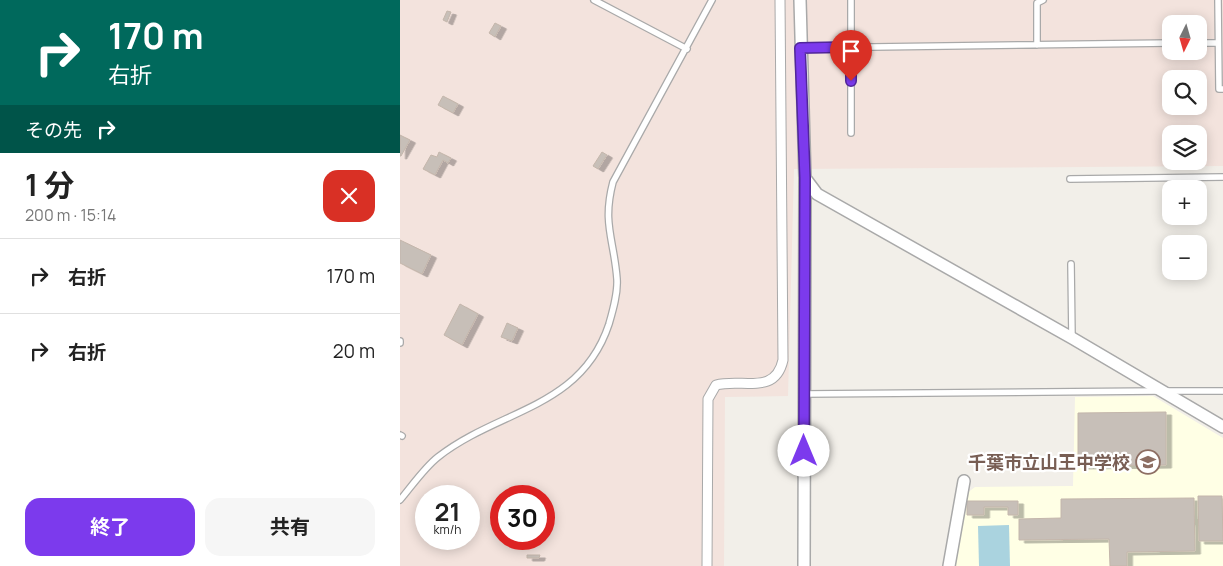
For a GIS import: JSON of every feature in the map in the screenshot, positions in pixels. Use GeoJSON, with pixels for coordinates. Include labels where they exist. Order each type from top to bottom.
{"type":"FeatureCollection","features":[{"type":"Feature","properties":{"kind":"street"},"geometry":{"type":"LineString","coordinates":[[707,566],[708,399],[716,385],[725,382],[766,383],[776,376],[782,360],[780,0]]}},
{"type":"Feature","properties":{"kind":"street"},"geometry":{"type":"LineString","coordinates":[[800,0],[805,178],[804,566]]}},
{"type":"Feature","properties":{"kind":"street"},"geometry":{"type":"LineString","coordinates":[[805,178],[817,194],[1072,338],[1223,427]]}},
{"type":"Feature","properties":{"kind":"street"},"geometry":{"type":"LineString","coordinates":[[949,566],[964,481]]}},
{"type":"Feature","properties":{"kind":"lane"},"geometry":{"type":"LineString","coordinates":[[594,0],[687,50]]}},
{"type":"Feature","properties":{"kind":"lane"},"geometry":{"type":"LineString","coordinates":[[400,500],[437,457],[470,437],[548,399],[573,381],[593,359],[608,325],[615,303],[618,280],[607,223],[608,202],[614,182],[687,50],[712,0]]}},
{"type":"Feature","properties":{"kind":"lane"},"geometry":{"type":"LineString","coordinates":[[851,0],[851,133]]}},
{"type":"Feature","properties":{"kind":"lane"},"geometry":{"type":"LineString","coordinates":[[1037,45],[1037,3],[1043,0]]}},
{"type":"Feature","properties":{"kind":"lane"},"geometry":{"type":"LineString","coordinates":[[1218,0],[1219,89],[1223,89]]}},
{"type":"Feature","properties":{"kind":"lane"},"geometry":{"type":"LineString","coordinates":[[800,48],[1162,43]]}},
{"type":"Feature","properties":{"kind":"lane"},"geometry":{"type":"LineString","coordinates":[[1208,43],[1218,43]]}},
{"type":"Feature","properties":{"kind":"lane"},"geometry":{"type":"LineString","coordinates":[[1070,179],[1223,177]]}},
{"type":"Feature","properties":{"kind":"lane"},"geometry":{"type":"LineString","coordinates":[[1071,264],[1072,338]]}},
{"type":"Feature","properties":{"kind":"lane"},"geometry":{"type":"LineString","coordinates":[[804,394],[1223,391]]}},
{"type":"Feature","properties":{"kind":"shaded area"},"geometry":{"type":"Polygon","coordinates":[[[400,0],[1223,0],[1223,166],[1207,166],[1207,125],[1162,125],[1162,166],[794,169],[788,396],[725,397],[724,566],[400,566],[400,0]]]}},
{"type":"Feature","properties":{"kind":"shaded area","name":"千葉市立山王中学校"},"geometry":{"type":"Polygon","coordinates":[[[1153,396],[1223,438],[1223,566],[954,566],[967,493],[975,487],[1073,486],[1075,397],[1153,396]]]}},
{"type":"Feature","properties":{"kind":"water"},"geometry":{"type":"Polygon","coordinates":[[[1009,525],[1010,566],[979,566],[978,526],[1009,525]]]}},
{"type":"Feature","properties":{"kind":"building"},"geometry":{"type":"Polygon","coordinates":[[[447,11],[451,12],[447,22],[443,20],[447,11]]]}},
{"type":"Feature","properties":{"kind":"building"},"geometry":{"type":"Polygon","coordinates":[[[495,23],[501,26],[495,37],[489,33],[495,23]]]}},
{"type":"Feature","properties":{"kind":"building"},"geometry":{"type":"Polygon","coordinates":[[[443,96],[458,104],[453,113],[438,105],[443,96]]]}},
{"type":"Feature","properties":{"kind":"building"},"geometry":{"type":"Polygon","coordinates":[[[400,135],[410,140],[401,156],[400,156],[400,135]]]}},
{"type":"Feature","properties":{"kind":"building"},"geometry":{"type":"Polygon","coordinates":[[[439,152],[451,158],[448,163],[443,160],[435,175],[423,169],[431,155],[437,157],[439,152]]]}},
{"type":"Feature","properties":{"kind":"building"},"geometry":{"type":"Polygon","coordinates":[[[602,152],[607,155],[598,169],[593,166],[602,152]]]}},
{"type":"Feature","properties":{"kind":"building"},"geometry":{"type":"Polygon","coordinates":[[[400,240],[431,255],[422,274],[400,263],[400,240]]]}},
{"type":"Feature","properties":{"kind":"building"},"geometry":{"type":"Polygon","coordinates":[[[460,304],[478,314],[462,345],[444,335],[460,304]]]}},
{"type":"Feature","properties":{"kind":"building"},"geometry":{"type":"Polygon","coordinates":[[[507,323],[518,328],[512,341],[501,337],[507,323]]]}},
{"type":"Feature","properties":{"kind":"building"},"geometry":{"type":"Polygon","coordinates":[[[1166,412],[1166,465],[1078,466],[1078,413],[1166,412]]]}},
{"type":"Feature","properties":{"kind":"building"},"geometry":{"type":"Polygon","coordinates":[[[1198,496],[1222,496],[1223,541],[1199,541],[1198,496]]]}},
{"type":"Feature","properties":{"kind":"building"},"geometry":{"type":"Polygon","coordinates":[[[1194,498],[1195,551],[1127,552],[1127,566],[1110,566],[1109,539],[1019,540],[1019,519],[1061,518],[1061,499],[1194,498]]]}},
{"type":"Feature","properties":{"kind":"building"},"geometry":{"type":"Polygon","coordinates":[[[967,501],[1018,501],[1018,515],[1008,515],[1008,507],[984,507],[984,515],[967,515],[967,501]]]}},
{"type":"Feature","properties":{"kind":"building"},"geometry":{"type":"Polygon","coordinates":[[[527,555],[540,555],[539,558],[527,558],[527,555]]]}},
{"type":"Feature","properties":{"kind":"place","name":"千葉市立山王中学校"},"geometry":{"type":"Point","coordinates":[1148,462]}},
{"type":"Feature","properties":{"kind":"route"},"geometry":{"type":"LineString","coordinates":[[804,451],[805,178],[800,48],[851,47],[851,81]]}}]}
